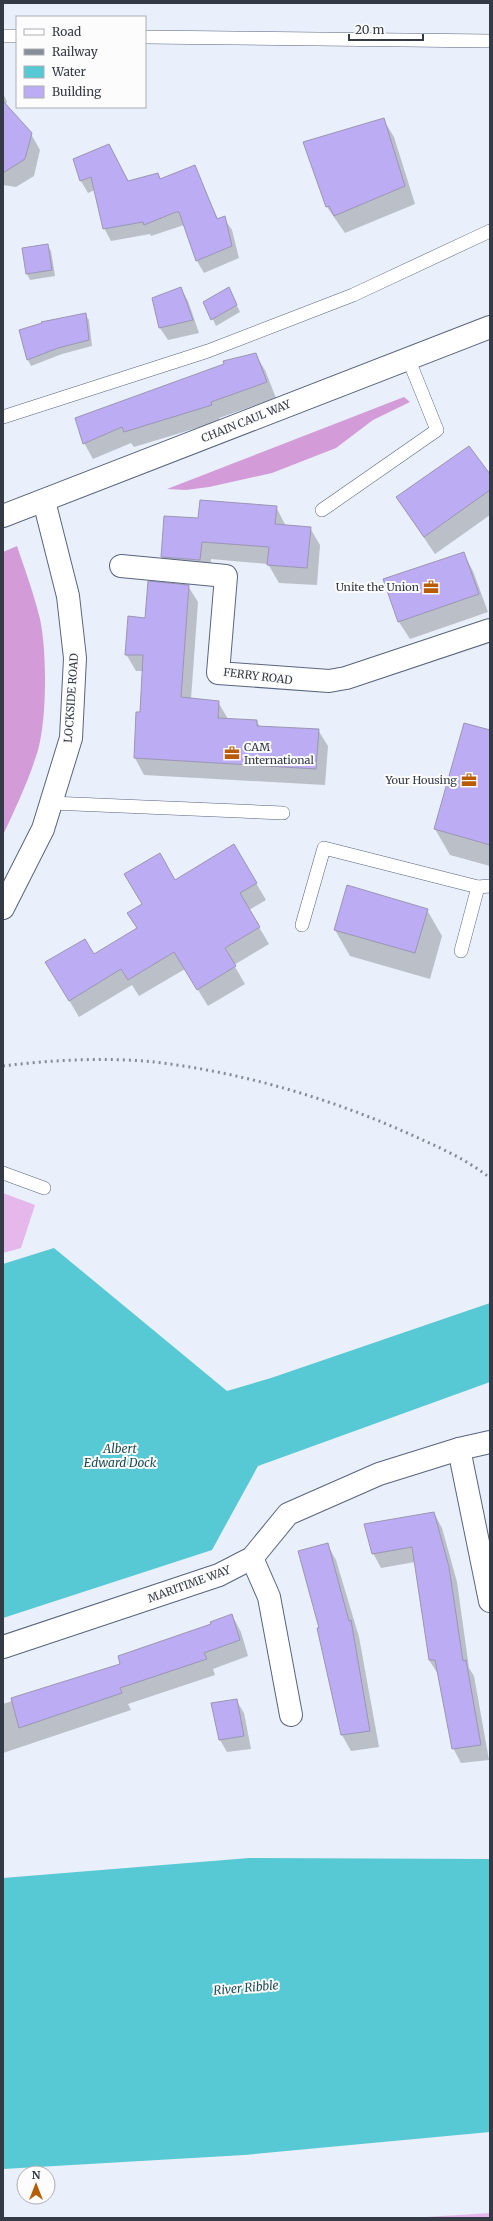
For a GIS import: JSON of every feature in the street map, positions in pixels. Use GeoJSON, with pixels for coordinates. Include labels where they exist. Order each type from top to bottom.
{"type":"FeatureCollection","features":[{"type":"Feature","properties":{"kind":"street","name":"CHAIN CAUL WAY"},"geometry":{"type":"LineString","coordinates":[[3,516],[490,327]]}},
{"type":"Feature","properties":{"kind":"street","name":"LOCKSIDE ROAD"},"geometry":{"type":"LineString","coordinates":[[3,908],[43,829],[71,738],[76,658],[68,596],[44,501]]}},
{"type":"Feature","properties":{"kind":"street","name":"FERRY ROAD"},"geometry":{"type":"LineString","coordinates":[[121,566],[226,576],[218,673],[313,682],[335,680],[346,678],[490,630]]}},
{"type":"Feature","properties":{"kind":"street","name":"MARITIME WAY"},"geometry":{"type":"LineString","coordinates":[[3,1647],[219,1575],[252,1558],[288,1514],[379,1474],[459,1449],[490,1442]]}},
{"type":"Feature","properties":{"kind":"street"},"geometry":{"type":"LineString","coordinates":[[459,1449],[490,1601]]}},
{"type":"Feature","properties":{"kind":"street"},"geometry":{"type":"LineString","coordinates":[[252,1558],[269,1597],[291,1715]]}},
{"type":"Feature","properties":{"kind":"lane"},"geometry":{"type":"LineString","coordinates":[[3,36],[16,36]]}},
{"type":"Feature","properties":{"kind":"lane"},"geometry":{"type":"LineString","coordinates":[[146,37],[490,41]]}},
{"type":"Feature","properties":{"kind":"lane"},"geometry":{"type":"LineString","coordinates":[[3,417],[208,351],[346,298],[490,231]]}},
{"type":"Feature","properties":{"kind":"lane"},"geometry":{"type":"LineString","coordinates":[[322,510],[437,430],[408,358]]}},
{"type":"Feature","properties":{"kind":"lane"},"geometry":{"type":"LineString","coordinates":[[51,803],[283,813]]}},
{"type":"Feature","properties":{"kind":"lane"},"geometry":{"type":"LineString","coordinates":[[302,925],[324,848],[484,886],[461,951]]}},
{"type":"Feature","properties":{"kind":"lane"},"geometry":{"type":"LineString","coordinates":[[3,1173],[44,1188]]}},
{"type":"Feature","properties":{"kind":"shaded area"},"geometry":{"type":"Polygon","coordinates":[[[404,397],[410,402],[373,420],[336,448],[272,473],[209,487],[186,490],[167,489],[404,397]]]}},
{"type":"Feature","properties":{"kind":"shaded area"},"geometry":{"type":"Polygon","coordinates":[[[17,546],[40,619],[44,649],[45,685],[43,721],[38,750],[26,783],[3,835],[3,552],[17,546]]]}},
{"type":"Feature","properties":{"kind":"shaded area"},"geometry":{"type":"Polygon","coordinates":[[[3,1193],[35,1205],[21,1248],[3,1253],[3,1193]]]}},
{"type":"Feature","properties":{"kind":"shaded area"},"geometry":{"type":"Polygon","coordinates":[[[490,2213],[490,2218],[410,2218],[490,2213]]]}},
{"type":"Feature","properties":{"kind":"water","name":"Albert Edward Dock"},"geometry":{"type":"Polygon","coordinates":[[[54,1248],[227,1391],[271,1378],[490,1303],[490,1382],[258,1466],[212,1550],[3,1618],[3,1264],[54,1248]]]}},
{"type":"Feature","properties":{"kind":"water","name":"River Ribble"},"geometry":{"type":"Polygon","coordinates":[[[249,1858],[490,1859],[490,2132],[244,2155],[56,2166],[16,2165],[16,2168],[3,2169],[3,1878],[249,1858]]]}},
{"type":"Feature","properties":{"kind":"building"},"geometry":{"type":"Polygon","coordinates":[[[3,101],[32,133],[25,159],[3,173],[3,101]]]}},
{"type":"Feature","properties":{"kind":"building"},"geometry":{"type":"Polygon","coordinates":[[[384,118],[405,186],[334,216],[329,206],[326,207],[303,142],[384,118]]]}},
{"type":"Feature","properties":{"kind":"building"},"geometry":{"type":"Polygon","coordinates":[[[109,144],[128,181],[158,173],[160,179],[195,165],[217,219],[225,216],[232,246],[196,261],[179,212],[144,225],[143,222],[103,229],[91,177],[80,181],[73,159],[109,144]]]}},
{"type":"Feature","properties":{"kind":"building"},"geometry":{"type":"Polygon","coordinates":[[[48,244],[52,270],[26,274],[22,248],[48,244]]]}},
{"type":"Feature","properties":{"kind":"building"},"geometry":{"type":"Polygon","coordinates":[[[181,287],[193,320],[159,328],[152,298],[181,287]]]}},
{"type":"Feature","properties":{"kind":"building"},"geometry":{"type":"Polygon","coordinates":[[[229,287],[237,305],[211,320],[203,302],[229,287]]]}},
{"type":"Feature","properties":{"kind":"building"},"geometry":{"type":"Polygon","coordinates":[[[86,313],[89,340],[58,348],[27,360],[19,330],[42,323],[41,322],[86,313]]]}},
{"type":"Feature","properties":{"kind":"building"},"geometry":{"type":"Polygon","coordinates":[[[256,353],[267,382],[211,402],[212,405],[124,432],[122,427],[83,444],[75,418],[224,364],[223,361],[256,353]]]}},
{"type":"Feature","properties":{"kind":"building"},"geometry":{"type":"Polygon","coordinates":[[[469,446],[490,474],[490,490],[424,537],[396,497],[469,446]]]}},
{"type":"Feature","properties":{"kind":"building"},"geometry":{"type":"Polygon","coordinates":[[[200,500],[277,506],[275,524],[311,527],[307,568],[267,565],[269,547],[202,542],[200,560],[161,557],[164,516],[198,518],[200,500]]]}},
{"type":"Feature","properties":{"kind":"building","name":"Unite the Union"},"geometry":{"type":"Polygon","coordinates":[[[464,552],[479,594],[398,622],[383,579],[464,552]]]}},
{"type":"Feature","properties":{"kind":"building"},"geometry":{"type":"Polygon","coordinates":[[[148,581],[189,585],[181,697],[219,701],[218,718],[257,720],[257,726],[319,729],[316,769],[134,758],[136,712],[140,712],[143,655],[125,655],[128,616],[145,618],[148,581]]]}},
{"type":"Feature","properties":{"kind":"building","name":"Your Housing"},"geometry":{"type":"Polygon","coordinates":[[[464,723],[490,730],[490,845],[434,829],[464,723]]]}},
{"type":"Feature","properties":{"kind":"building"},"geometry":{"type":"Polygon","coordinates":[[[234,844],[257,883],[240,893],[260,927],[225,948],[236,966],[197,990],[174,952],[128,980],[121,969],[69,1001],[45,962],[85,939],[94,954],[137,928],[127,913],[142,904],[124,874],[160,853],[175,880],[234,844]]]}},
{"type":"Feature","properties":{"kind":"building"},"geometry":{"type":"Polygon","coordinates":[[[347,885],[428,909],[415,953],[334,930],[347,885]]]}},
{"type":"Feature","properties":{"kind":"building"},"geometry":{"type":"Polygon","coordinates":[[[434,1512],[449,1567],[463,1661],[466,1660],[481,1745],[452,1749],[435,1660],[429,1660],[412,1547],[372,1554],[364,1524],[434,1512]]]}},
{"type":"Feature","properties":{"kind":"building"},"geometry":{"type":"Polygon","coordinates":[[[328,1543],[349,1621],[351,1620],[370,1731],[341,1735],[317,1628],[319,1628],[298,1551],[328,1543]]]}},
{"type":"Feature","properties":{"kind":"building"},"geometry":{"type":"Polygon","coordinates":[[[232,1614],[240,1640],[204,1653],[207,1659],[120,1688],[122,1693],[19,1728],[11,1698],[120,1664],[118,1656],[211,1624],[210,1622],[232,1614]]]}},
{"type":"Feature","properties":{"kind":"building"},"geometry":{"type":"Polygon","coordinates":[[[237,1699],[244,1736],[219,1740],[211,1703],[237,1699]]]}},
{"type":"Feature","properties":{"kind":"railway"},"geometry":{"type":"LineString","coordinates":[[3,1066],[78,1060],[136,1060],[186,1066],[250,1079],[314,1097],[375,1119],[449,1152],[490,1178]]}},
{"type":"Feature","properties":{"kind":"place","name":"Unite the Union"},"geometry":{"type":"Point","coordinates":[431,587]}},
{"type":"Feature","properties":{"kind":"place","name":"CAM International"},"geometry":{"type":"Point","coordinates":[232,753]}},
{"type":"Feature","properties":{"kind":"place","name":"Your Housing"},"geometry":{"type":"Point","coordinates":[469,780]}}]}
